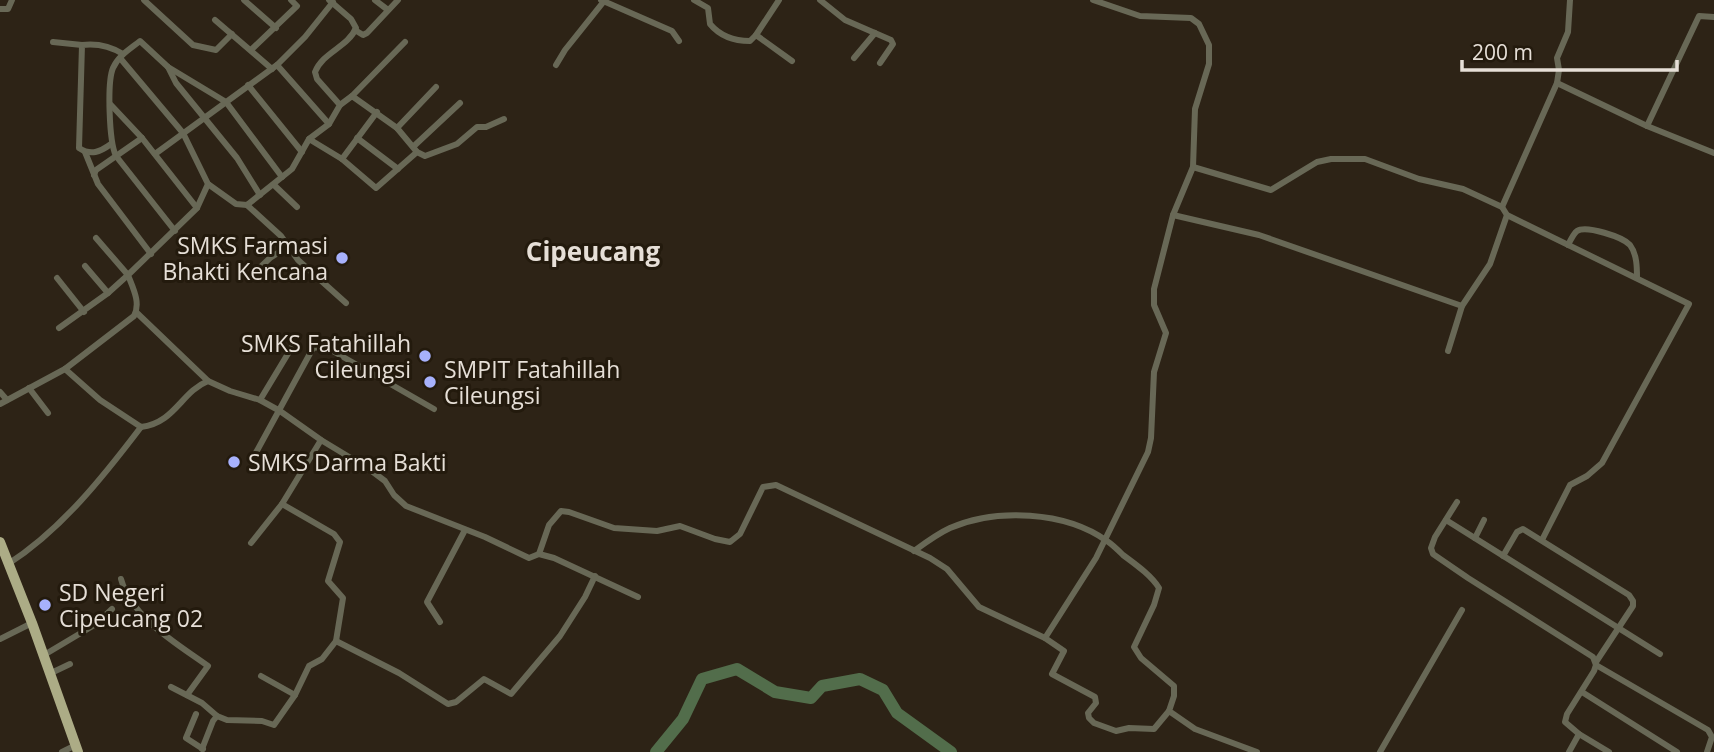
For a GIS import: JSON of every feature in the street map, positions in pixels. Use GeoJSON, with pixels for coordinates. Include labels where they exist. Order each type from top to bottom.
{"type":"FeatureCollection","features":[{"type":"Feature","properties":{"kind":"main road"},"geometry":{"type":"LineString","coordinates":[[0,542],[77,748]]}},
{"type":"Feature","properties":{"kind":"street"},"geometry":{"type":"LineString","coordinates":[[0,9],[8,9],[12,0]]}},
{"type":"Feature","properties":{"kind":"street"},"geometry":{"type":"LineString","coordinates":[[144,0],[193,45],[215,51],[232,34]]}},
{"type":"Feature","properties":{"kind":"street"},"geometry":{"type":"LineString","coordinates":[[244,0],[276,28]]}},
{"type":"Feature","properties":{"kind":"street"},"geometry":{"type":"LineString","coordinates":[[251,50],[297,5],[291,0]]}},
{"type":"Feature","properties":{"kind":"street"},"geometry":{"type":"LineString","coordinates":[[375,0],[388,10]]}},
{"type":"Feature","properties":{"kind":"street"},"geometry":{"type":"LineString","coordinates":[[155,154],[275,67],[305,37],[331,1],[351,19],[355,30],[365,35],[398,0]]}},
{"type":"Feature","properties":{"kind":"street"},"geometry":{"type":"LineString","coordinates":[[694,0],[708,8],[710,24],[719,33],[744,41],[750,41],[756,36],[779,0]]}},
{"type":"Feature","properties":{"kind":"street"},"geometry":{"type":"LineString","coordinates":[[820,0],[845,20],[893,42],[880,63]]}},
{"type":"Feature","properties":{"kind":"street"},"geometry":{"type":"LineString","coordinates":[[1045,638],[1106,540],[1141,470],[1150,445],[1154,372],[1166,333],[1154,305],[1154,289],[1173,215],[1193,167],[1195,109],[1210,59],[1209,45],[1195,20],[1186,17],[1139,16],[1093,0]]}},
{"type":"Feature","properties":{"kind":"street"},"geometry":{"type":"LineString","coordinates":[[1502,207],[1557,83],[1558,58],[1568,32],[1570,0]]}},
{"type":"Feature","properties":{"kind":"street"},"geometry":{"type":"LineString","coordinates":[[556,65],[603,1],[672,31],[679,41]]}},
{"type":"Feature","properties":{"kind":"street"},"geometry":{"type":"LineString","coordinates":[[1647,126],[1699,16],[1714,17]]}},
{"type":"Feature","properties":{"kind":"street"},"geometry":{"type":"LineString","coordinates":[[215,20],[275,67],[329,124]]}},
{"type":"Feature","properties":{"kind":"street"},"geometry":{"type":"LineString","coordinates":[[340,106],[317,79],[315,72],[323,59],[346,41],[355,30]]}},
{"type":"Feature","properties":{"kind":"street"},"geometry":{"type":"LineString","coordinates":[[854,58],[875,33]]}},
{"type":"Feature","properties":{"kind":"street"},"geometry":{"type":"LineString","coordinates":[[756,36],[792,61]]}},
{"type":"Feature","properties":{"kind":"street"},"geometry":{"type":"LineString","coordinates":[[175,231],[116,156],[111,144],[111,75],[122,56],[140,41],[167,67],[226,102],[282,177]]}},
{"type":"Feature","properties":{"kind":"street"},"geometry":{"type":"LineString","coordinates":[[53,42],[112,47],[183,133],[208,184],[236,204],[247,205],[346,303]]}},
{"type":"Feature","properties":{"kind":"street"},"geometry":{"type":"LineString","coordinates":[[247,205],[292,169],[309,139],[329,124],[340,106],[405,42]]}},
{"type":"Feature","properties":{"kind":"street"},"geometry":{"type":"LineString","coordinates":[[82,44],[79,148],[85,152],[99,184],[151,254]]}},
{"type":"Feature","properties":{"kind":"street"},"geometry":{"type":"LineString","coordinates":[[167,67],[176,83],[237,158],[260,195]]}},
{"type":"Feature","properties":{"kind":"street"},"geometry":{"type":"LineString","coordinates":[[1557,83],[1647,126],[1714,153]]}},
{"type":"Feature","properties":{"kind":"street"},"geometry":{"type":"LineString","coordinates":[[247,85],[302,152]]}},
{"type":"Feature","properties":{"kind":"street"},"geometry":{"type":"LineString","coordinates":[[397,128],[436,87]]}},
{"type":"Feature","properties":{"kind":"street"},"geometry":{"type":"LineString","coordinates":[[352,96],[397,128],[415,149],[425,156],[462,141],[477,127],[486,127],[504,119]]}},
{"type":"Feature","properties":{"kind":"street"},"geometry":{"type":"LineString","coordinates":[[309,139],[342,159],[376,188],[398,169],[460,103]]}},
{"type":"Feature","properties":{"kind":"street"},"geometry":{"type":"LineString","coordinates":[[111,105],[142,138],[197,208]]}},
{"type":"Feature","properties":{"kind":"street"},"geometry":{"type":"LineString","coordinates":[[342,159],[377,112]]}},
{"type":"Feature","properties":{"kind":"street"},"geometry":{"type":"LineString","coordinates":[[94,175],[96,170],[142,138]]}},
{"type":"Feature","properties":{"kind":"street"},"geometry":{"type":"LineString","coordinates":[[357,138],[398,169]]}},
{"type":"Feature","properties":{"kind":"street"},"geometry":{"type":"LineString","coordinates":[[85,152],[101,151],[111,144]]}},
{"type":"Feature","properties":{"kind":"street"},"geometry":{"type":"LineString","coordinates":[[1193,167],[1271,190],[1317,162],[1331,159],[1365,159],[1419,179],[1463,189],[1502,207],[1507,215],[1689,304],[1602,463],[1587,476],[1570,485],[1542,540]]}},
{"type":"Feature","properties":{"kind":"street"},"geometry":{"type":"LineString","coordinates":[[59,328],[108,293],[175,231],[197,208],[208,184]]}},
{"type":"Feature","properties":{"kind":"street"},"geometry":{"type":"LineString","coordinates":[[274,185],[297,207]]}},
{"type":"Feature","properties":{"kind":"street"},"geometry":{"type":"LineString","coordinates":[[1173,215],[1259,235],[1346,268],[1409,286],[1462,306]]}},
{"type":"Feature","properties":{"kind":"street"},"geometry":{"type":"LineString","coordinates":[[1448,351],[1462,306],[1490,264],[1507,215]]}},
{"type":"Feature","properties":{"kind":"street"},"geometry":{"type":"LineString","coordinates":[[1568,244],[1576,231],[1587,228],[1616,237],[1630,245],[1637,263],[1637,278]]}},
{"type":"Feature","properties":{"kind":"street"},"geometry":{"type":"LineString","coordinates":[[96,237],[128,275],[137,301],[137,313],[208,381],[260,400],[281,411],[385,481],[394,495],[406,506],[529,558],[539,554],[595,576],[638,597]]}},
{"type":"Feature","properties":{"kind":"street"},"geometry":{"type":"LineString","coordinates":[[251,276],[287,247]]}},
{"type":"Feature","properties":{"kind":"street"},"geometry":{"type":"LineString","coordinates":[[85,266],[108,293]]}},
{"type":"Feature","properties":{"kind":"street"},"geometry":{"type":"LineString","coordinates":[[57,278],[84,312]]}},
{"type":"Feature","properties":{"kind":"street"},"geometry":{"type":"LineString","coordinates":[[0,404],[65,369],[137,313]]}},
{"type":"Feature","properties":{"kind":"street"},"geometry":{"type":"LineString","coordinates":[[253,458],[313,348],[318,345],[434,409]]}},
{"type":"Feature","properties":{"kind":"street"},"geometry":{"type":"LineString","coordinates":[[260,400],[292,347]]}},
{"type":"Feature","properties":{"kind":"street"},"geometry":{"type":"LineString","coordinates":[[65,369],[100,400],[141,427],[151,426],[167,418],[195,388],[208,381]]}},
{"type":"Feature","properties":{"kind":"street"},"geometry":{"type":"LineString","coordinates":[[29,388],[48,413]]}},
{"type":"Feature","properties":{"kind":"street"},"geometry":{"type":"LineString","coordinates":[[0,392],[8,400]]}},
{"type":"Feature","properties":{"kind":"street"},"geometry":{"type":"LineString","coordinates":[[8,564],[41,541],[89,490],[141,427]]}},
{"type":"Feature","properties":{"kind":"street"},"geometry":{"type":"LineString","coordinates":[[251,543],[282,503],[321,440]]}},
{"type":"Feature","properties":{"kind":"street"},"geometry":{"type":"LineString","coordinates":[[539,554],[549,526],[561,511],[614,528],[657,531],[680,526],[715,540],[730,542],[740,534],[760,492],[769,484],[787,489],[947,569],[979,607],[1045,638],[1064,652],[1053,676],[1081,688],[1097,699],[1088,713],[1094,723],[1116,731],[1129,728],[1154,729],[1169,711],[1174,686],[1141,658],[1134,647],[1159,588],[1106,540],[1056,520],[1018,515],[964,523],[948,529],[914,551]]}},
{"type":"Feature","properties":{"kind":"street"},"geometry":{"type":"LineString","coordinates":[[1457,502],[1431,548],[1438,558],[1590,654],[1596,664],[1708,730],[1712,737],[1706,752]]}},
{"type":"Feature","properties":{"kind":"street"},"geometry":{"type":"LineString","coordinates":[[171,687],[230,722],[262,721],[274,725],[295,695],[309,666],[322,659],[336,641],[343,598],[328,581],[340,542],[334,534],[282,503]]}},
{"type":"Feature","properties":{"kind":"street"},"geometry":{"type":"LineString","coordinates":[[1446,520],[1660,654]]}},
{"type":"Feature","properties":{"kind":"street"},"geometry":{"type":"LineString","coordinates":[[1475,538],[1483,520]]}},
{"type":"Feature","properties":{"kind":"street"},"geometry":{"type":"LineString","coordinates":[[1503,556],[1520,529],[1629,595],[1633,601],[1633,606],[1565,720],[1566,725],[1609,752]]}},
{"type":"Feature","properties":{"kind":"street"},"geometry":{"type":"LineString","coordinates":[[440,622],[427,602],[465,530]]}},
{"type":"Feature","properties":{"kind":"street"},"geometry":{"type":"LineString","coordinates":[[336,641],[400,673],[446,704],[456,702],[484,679],[510,694],[559,636],[585,597],[595,576]]}},
{"type":"Feature","properties":{"kind":"street"},"geometry":{"type":"LineString","coordinates":[[121,579],[130,602],[174,642],[208,666],[187,695]]}},
{"type":"Feature","properties":{"kind":"street"},"geometry":{"type":"LineString","coordinates":[[44,655],[96,624],[112,609]]}},
{"type":"Feature","properties":{"kind":"street"},"geometry":{"type":"LineString","coordinates":[[1380,752],[1462,610]]}},
{"type":"Feature","properties":{"kind":"street"},"geometry":{"type":"LineString","coordinates":[[0,639],[32,623]]}},
{"type":"Feature","properties":{"kind":"street"},"geometry":{"type":"LineString","coordinates":[[49,674],[70,664]]}},
{"type":"Feature","properties":{"kind":"street"},"geometry":{"type":"LineString","coordinates":[[261,676],[295,695]]}},
{"type":"Feature","properties":{"kind":"street"},"geometry":{"type":"LineString","coordinates":[[1582,692],[1677,752]]}},
{"type":"Feature","properties":{"kind":"street"},"geometry":{"type":"LineString","coordinates":[[1169,711],[1195,729],[1257,752]]}},
{"type":"Feature","properties":{"kind":"street"},"geometry":{"type":"LineString","coordinates":[[196,714],[186,738],[202,750],[212,721],[217,716]]}},
{"type":"Feature","properties":{"kind":"street"},"geometry":{"type":"LineString","coordinates":[[1569,752],[1579,734]]}},
{"type":"Feature","properties":{"kind":"street"},"geometry":{"type":"LineString","coordinates":[[62,752],[77,748]]}},
{"type":"Feature","properties":{"kind":"waterway"},"geometry":{"type":"LineString","coordinates":[[656,752],[683,719],[702,679],[737,669],[775,692],[811,698],[822,686],[860,679],[883,690],[897,713],[951,752]]}},
{"type":"Feature","properties":{"kind":"place","name":"SMKS Farmasi Bhakti Kencana"},"geometry":{"type":"Point","coordinates":[342,258]}},
{"type":"Feature","properties":{"kind":"place","name":"SMKS Fatahillah Cileungsi"},"geometry":{"type":"Point","coordinates":[425,356]}},
{"type":"Feature","properties":{"kind":"place","name":"SMPIT Fatahillah Cileungsi"},"geometry":{"type":"Point","coordinates":[430,382]}},
{"type":"Feature","properties":{"kind":"place","name":"SMKS Darma Bakti"},"geometry":{"type":"Point","coordinates":[234,462]}},
{"type":"Feature","properties":{"kind":"place","name":"SD Negeri Cipeucang 02"},"geometry":{"type":"Point","coordinates":[45,605]}},
{"type":"Feature","properties":{"kind":"district","name":"Cipeucang"},"geometry":{"type":"Point","coordinates":[593,251]}}]}
